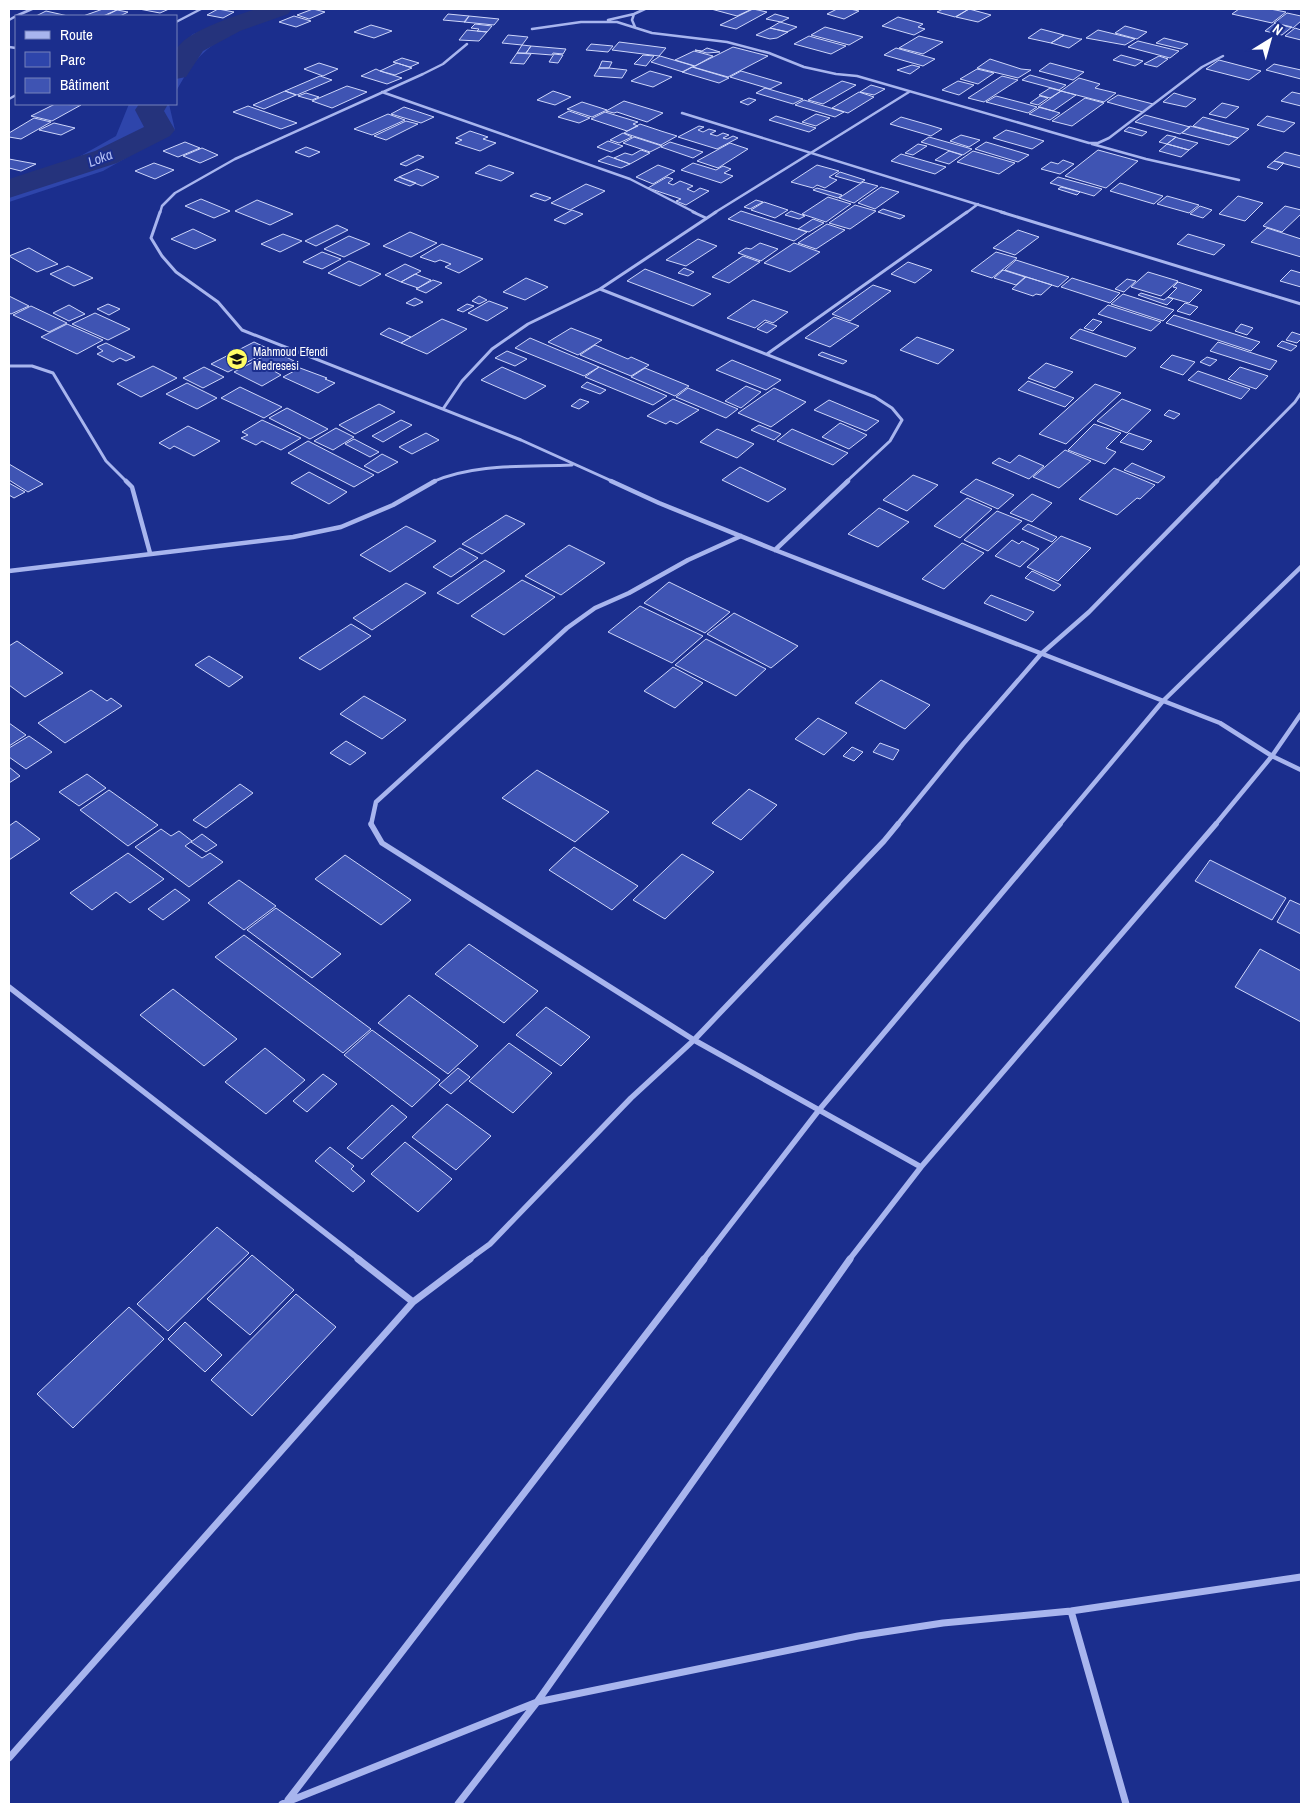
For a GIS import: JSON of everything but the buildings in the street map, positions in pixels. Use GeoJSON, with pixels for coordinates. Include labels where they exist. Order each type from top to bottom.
{"type":"FeatureCollection","features":[{"type":"Feature","properties":{"kind":"street"},"geometry":{"type":"LineString","coordinates":[[18,15],[32,9]]}},
{"type":"Feature","properties":{"kind":"street"},"geometry":{"type":"LineString","coordinates":[[178,21],[201,9]]}},
{"type":"Feature","properties":{"kind":"street"},"geometry":{"type":"LineString","coordinates":[[600,22],[634,14],[645,9]]}},
{"type":"Feature","properties":{"kind":"street"},"geometry":{"type":"LineString","coordinates":[[634,14],[632,20],[635,27]]}},
{"type":"Feature","properties":{"kind":"street"},"geometry":{"type":"LineString","coordinates":[[532,28],[617,22],[652,33],[727,42],[749,47],[804,67],[836,74],[857,76],[1146,159],[1239,180]]}},
{"type":"Feature","properties":{"kind":"street"},"geometry":{"type":"LineString","coordinates":[[467,44],[443,64],[235,159],[176,193],[162,206],[151,238],[162,256],[176,272],[218,302],[242,330],[521,440],[574,465],[775,550],[1220,723],[1272,756],[1301,770]]}},
{"type":"Feature","properties":{"kind":"street"},"geometry":{"type":"LineString","coordinates":[[1089,143],[1098,143],[1109,138],[1202,66],[1223,56]]}},
{"type":"Feature","properties":{"kind":"street"},"geometry":{"type":"LineString","coordinates":[[381,92],[630,179],[706,218]]}},
{"type":"Feature","properties":{"kind":"street"},"geometry":{"type":"LineString","coordinates":[[443,409],[462,381],[492,349],[528,324],[600,289],[706,218],[910,92]]}},
{"type":"Feature","properties":{"kind":"street"},"geometry":{"type":"LineString","coordinates":[[682,113],[1301,304]]}},
{"type":"Feature","properties":{"kind":"street"},"geometry":{"type":"LineString","coordinates":[[767,354],[978,204]]}},
{"type":"Feature","properties":{"kind":"street"},"geometry":{"type":"LineString","coordinates":[[600,289],[875,397],[892,408],[902,420],[890,441],[775,550]]}},
{"type":"Feature","properties":{"kind":"street"},"geometry":{"type":"LineString","coordinates":[[9,366],[32,366],[54,373],[106,461],[132,487],[150,553]]}},
{"type":"Feature","properties":{"kind":"street"},"geometry":{"type":"LineString","coordinates":[[9,1758],[413,1302],[490,1244],[631,1098],[694,1040],[884,841],[963,744],[1041,654],[1089,612],[1295,402],[1301,393]]}},
{"type":"Feature","properties":{"kind":"street"},"geometry":{"type":"LineString","coordinates":[[9,571],[293,537],[341,527],[393,505],[426,484],[451,474],[471,470],[574,465]]}},
{"type":"Feature","properties":{"kind":"street"},"geometry":{"type":"LineString","coordinates":[[741,536],[688,560],[629,593],[595,608],[566,628],[376,802],[371,825],[382,844],[694,1040],[921,1167]]}},
{"type":"Feature","properties":{"kind":"street"},"geometry":{"type":"LineString","coordinates":[[285,1802],[819,1110],[1163,701],[1301,567]]}},
{"type":"Feature","properties":{"kind":"street"},"geometry":{"type":"LineString","coordinates":[[458,1804],[537,1702],[838,1274],[921,1167],[1166,884],[1272,756],[1301,714]]}},
{"type":"Feature","properties":{"kind":"street"},"geometry":{"type":"LineString","coordinates":[[9,987],[413,1302]]}},
{"type":"Feature","properties":{"kind":"street"},"geometry":{"type":"LineString","coordinates":[[285,1802],[537,1702],[858,1636],[943,1623],[1071,1611],[1301,1577]]}},
{"type":"Feature","properties":{"kind":"street"},"geometry":{"type":"LineString","coordinates":[[1071,1611],[1126,1804]]}},
{"type":"Feature","properties":{"kind":"green space"},"geometry":{"type":"Polygon","coordinates":[[[262,9],[292,9],[240,29],[215,44],[204,52],[192,65],[178,88],[178,47],[193,34],[262,9]]]}},
{"type":"Feature","properties":{"kind":"green space"},"geometry":{"type":"Polygon","coordinates":[[[129,105],[169,105],[175,130],[103,171],[9,202],[9,181],[81,160],[77,158],[116,136],[129,105]]]}},
{"type":"Feature","properties":{"kind":"waterway","name":"Loka"},"geometry":{"type":"LineString","coordinates":[[178,68],[193,46],[231,26],[279,9]]}},
{"type":"Feature","properties":{"kind":"waterway","name":"Loka"},"geometry":{"type":"LineString","coordinates":[[9,189],[106,157],[160,130],[149,110],[153,105]]}},
{"type":"Feature","properties":{"kind":"place","name":"Mahmoud Efendi Medresesi"},"geometry":{"type":"Point","coordinates":[237,359]}}]}
